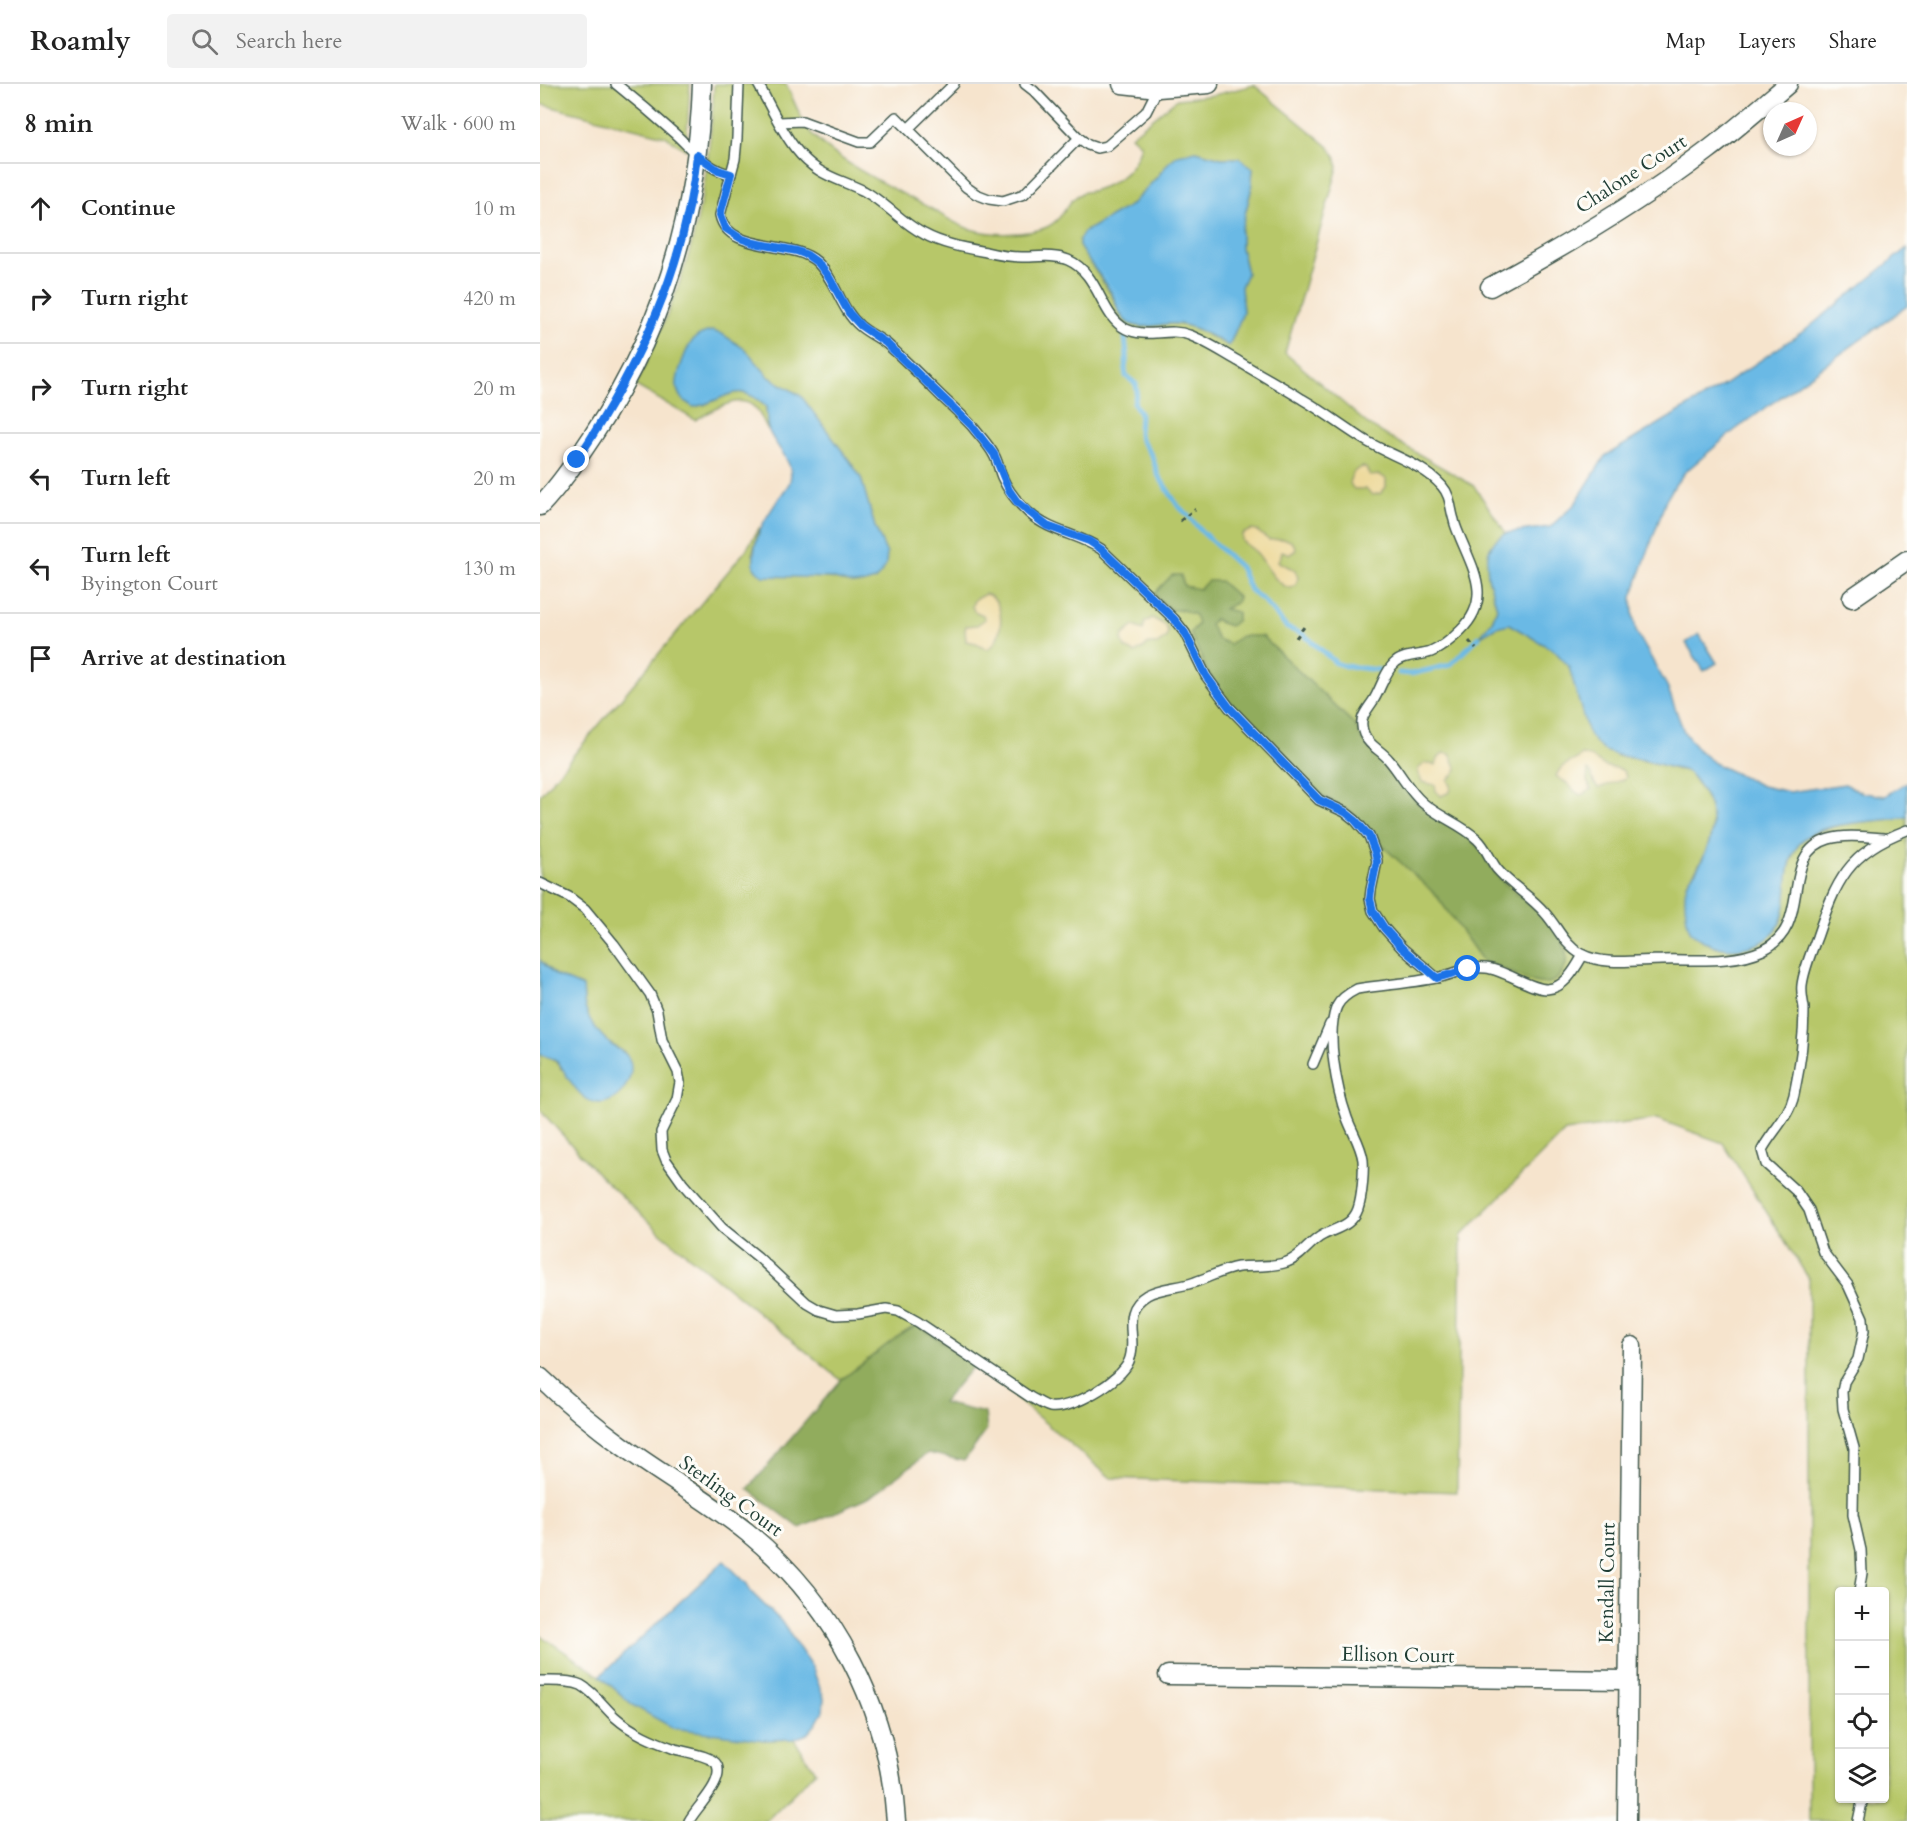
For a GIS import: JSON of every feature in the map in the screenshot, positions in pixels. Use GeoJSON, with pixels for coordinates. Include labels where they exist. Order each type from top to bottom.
{"type":"FeatureCollection","features":[{"type":"Feature","properties":{"kind":"street"},"geometry":{"type":"LineString","coordinates":[[540,506],[577,460],[603,420],[644,345],[665,291],[686,222],[697,155],[702,84]]}},
{"type":"Feature","properties":{"kind":"street"},"geometry":{"type":"LineString","coordinates":[[1122,84],[1158,88],[1209,84]]}},
{"type":"Feature","properties":{"kind":"street","name":"Chalone Court"},"geometry":{"type":"LineString","coordinates":[[1490,287],[1636,201],[1706,152],[1788,84]]}},
{"type":"Feature","properties":{"kind":"street"},"geometry":{"type":"LineString","coordinates":[[1852,598],[1907,560]]}},
{"type":"Feature","properties":{"kind":"street","name":"Kendall Court"},"geometry":{"type":"LineString","coordinates":[[1627,1821],[1632,1346]]}},
{"type":"Feature","properties":{"kind":"street","name":"Sterling Court"},"geometry":{"type":"LineString","coordinates":[[540,1377],[624,1447],[747,1532],[794,1576],[833,1628],[856,1669],[883,1742],[893,1791],[896,1821]]}},
{"type":"Feature","properties":{"kind":"street","name":"Ellison Court"},"geometry":{"type":"LineString","coordinates":[[1168,1675],[1628,1680]]}},
{"type":"Feature","properties":{"kind":"lane"},"geometry":{"type":"LineString","coordinates":[[616,84],[677,135],[697,155],[718,170],[731,174]]}},
{"type":"Feature","properties":{"kind":"lane"},"geometry":{"type":"LineString","coordinates":[[739,84],[737,138],[731,174],[720,215],[725,228],[740,238],[797,251],[818,263],[829,277],[849,313],[861,326],[886,343],[971,425],[994,454],[1009,490],[1018,503],[1047,526],[1089,541],[1101,549],[1174,619],[1185,633],[1206,676],[1229,707],[1319,800],[1345,812],[1369,836],[1377,861],[1370,899],[1373,911],[1384,928],[1402,948],[1437,978]]}},
{"type":"Feature","properties":{"kind":"lane"},"geometry":{"type":"LineString","coordinates":[[758,84],[795,148],[813,167],[827,176],[864,192],[924,234],[955,245],[997,255],[1066,259],[1088,276],[1111,315],[1125,329],[1134,333],[1179,332],[1201,340],[1305,400],[1369,443],[1420,468],[1441,484],[1449,498],[1455,524],[1477,576],[1479,586],[1477,604],[1471,619],[1444,646],[1395,662],[1364,713],[1361,722],[1362,730],[1365,738],[1394,765],[1420,800],[1476,838],[1497,869],[1534,902],[1548,916],[1568,944],[1583,955],[1599,961],[1731,958],[1761,951],[1773,944],[1790,922],[1802,861],[1807,852],[1825,839],[1856,836],[1884,838]]}},
{"type":"Feature","properties":{"kind":"lane"},"geometry":{"type":"LineString","coordinates":[[908,129],[954,84]]}},
{"type":"Feature","properties":{"kind":"lane"},"geometry":{"type":"LineString","coordinates":[[1025,84],[1079,138],[1097,148],[1107,146],[1146,112],[1158,88]]}},
{"type":"Feature","properties":{"kind":"lane"},"geometry":{"type":"LineString","coordinates":[[779,122],[802,121],[859,142],[870,142],[896,117],[976,194],[989,200],[1003,201],[1024,194],[1079,138]]}},
{"type":"Feature","properties":{"kind":"lane"},"geometry":{"type":"LineString","coordinates":[[1860,1587],[1861,1551],[1853,1515],[1854,1448],[1843,1409],[1842,1392],[1844,1382],[1858,1359],[1864,1331],[1863,1318],[1848,1285],[1823,1252],[1809,1210],[1796,1191],[1766,1164],[1762,1150],[1788,1113],[1794,1098],[1803,1029],[1802,987],[1805,969],[1826,909],[1842,876],[1858,857],[1884,838],[1907,830]]}},
{"type":"Feature","properties":{"kind":"lane"},"geometry":{"type":"LineString","coordinates":[[540,883],[568,897],[585,909],[650,994],[657,1011],[662,1040],[678,1072],[680,1082],[676,1099],[661,1132],[666,1160],[683,1184],[722,1228],[758,1257],[807,1304],[836,1315],[892,1310],[918,1322],[1030,1397],[1048,1406],[1066,1406],[1080,1401],[1112,1380],[1126,1366],[1133,1345],[1131,1316],[1137,1304],[1146,1296],[1155,1291],[1195,1282],[1224,1270],[1289,1262],[1300,1255],[1316,1239],[1345,1226],[1353,1219],[1358,1210],[1363,1159],[1348,1119],[1337,1074],[1332,1040],[1334,1017]]}},
{"type":"Feature","properties":{"kind":"lane"},"geometry":{"type":"LineString","coordinates":[[1313,1064],[1338,1004],[1347,994],[1357,989],[1437,978],[1483,967],[1498,970],[1547,989],[1562,984],[1574,971],[1583,955]]}},
{"type":"Feature","properties":{"kind":"lane"},"geometry":{"type":"LineString","coordinates":[[540,1681],[564,1682],[582,1686],[631,1730],[649,1740],[714,1761],[718,1766],[718,1773],[714,1785],[710,1794],[689,1821]]}},
{"type":"Feature","properties":{"kind":"lane"},"geometry":{"type":"LineString","coordinates":[[1858,1821],[1862,1803]]}},
{"type":"Feature","properties":{"kind":"path"},"geometry":{"type":"LineString","coordinates":[[1180,521],[1195,508]]}},
{"type":"Feature","properties":{"kind":"path"},"geometry":{"type":"LineString","coordinates":[[1296,639],[1304,627]]}},
{"type":"Feature","properties":{"kind":"path"},"geometry":{"type":"LineString","coordinates":[[1465,637],[1476,649]]}},
{"type":"Feature","properties":{"kind":"green space"},"geometry":{"type":"Polygon","coordinates":[[[540,84],[690,84],[686,150],[665,136],[540,104],[540,84]]]}},
{"type":"Feature","properties":{"kind":"green space"},"geometry":{"type":"Polygon","coordinates":[[[714,84],[786,84],[808,129],[818,140],[847,162],[949,220],[970,229],[995,233],[1030,232],[1054,223],[1071,201],[1084,192],[1103,187],[1124,174],[1135,161],[1141,145],[1131,136],[1177,99],[1214,95],[1254,85],[1329,147],[1338,167],[1285,353],[1370,426],[1474,486],[1506,533],[1495,541],[1492,592],[1497,608],[1492,621],[1481,635],[1496,627],[1509,624],[1555,651],[1569,667],[1574,681],[1616,756],[1638,759],[1685,771],[1691,775],[1707,799],[1712,824],[1707,849],[1687,883],[1750,947],[1770,936],[1781,923],[1790,865],[1796,849],[1804,840],[1815,833],[1846,824],[1907,817],[1907,1821],[1809,1821],[1809,1279],[1723,1143],[1657,1119],[1565,1131],[1461,1236],[1457,1492],[1111,1478],[975,1364],[897,1337],[841,1380],[662,1234],[596,1172],[540,1110],[540,1054],[556,1062],[561,1069],[624,1052],[607,1040],[592,1024],[585,1008],[583,987],[555,975],[540,960],[540,795],[746,550],[760,527],[752,554],[809,577],[831,578],[853,584],[887,554],[875,527],[861,478],[852,464],[801,396],[769,377],[746,350],[722,334],[704,405],[736,392],[750,395],[766,407],[768,430],[758,411],[750,404],[734,402],[726,404],[695,420],[636,386],[669,311],[692,244],[709,153],[714,84]],[[1196,151],[1169,162],[1131,205],[1084,232],[1079,240],[1079,246],[1112,296],[1121,316],[1143,327],[1166,323],[1190,326],[1229,346],[1243,313],[1241,287],[1247,273],[1241,248],[1241,230],[1251,191],[1253,168],[1239,158],[1221,158],[1196,151]]]}},
{"type":"Feature","properties":{"kind":"green space"},"geometry":{"type":"Polygon","coordinates":[[[1172,575],[1181,575],[1184,586],[1199,589],[1208,581],[1220,581],[1238,597],[1236,603],[1224,609],[1237,612],[1237,620],[1230,626],[1215,619],[1210,624],[1217,639],[1229,644],[1241,636],[1262,636],[1356,726],[1365,742],[1385,760],[1418,803],[1477,845],[1499,878],[1535,909],[1557,933],[1564,945],[1567,957],[1564,969],[1557,978],[1548,983],[1534,982],[1484,963],[1436,895],[1373,837],[1353,813],[1321,795],[1307,784],[1219,690],[1209,675],[1190,633],[1198,624],[1195,615],[1183,610],[1171,610],[1154,594],[1172,575]]]}},
{"type":"Feature","properties":{"kind":"green space"},"geometry":{"type":"Polygon","coordinates":[[[917,1325],[975,1364],[942,1403],[985,1413],[987,1430],[964,1461],[928,1453],[870,1497],[800,1528],[748,1489],[841,1380],[897,1337],[917,1325]]]}},
{"type":"Feature","properties":{"kind":"green space"},"geometry":{"type":"Polygon","coordinates":[[[540,1635],[600,1676],[634,1706],[764,1740],[794,1739],[815,1772],[766,1821],[540,1821],[540,1635]]]}},
{"type":"Feature","properties":{"kind":"sand"},"geometry":{"type":"Polygon","coordinates":[[[1363,467],[1370,476],[1380,475],[1386,479],[1386,487],[1381,493],[1373,495],[1365,489],[1354,489],[1351,486],[1351,476],[1363,467]]]}},
{"type":"Feature","properties":{"kind":"sand"},"geometry":{"type":"Polygon","coordinates":[[[1251,530],[1257,531],[1269,540],[1285,539],[1294,544],[1295,551],[1290,554],[1282,551],[1278,561],[1295,570],[1298,578],[1296,585],[1291,588],[1281,584],[1256,552],[1242,541],[1242,534],[1251,530]]]}},
{"type":"Feature","properties":{"kind":"sand"},"geometry":{"type":"Polygon","coordinates":[[[985,594],[997,603],[1001,621],[997,638],[987,649],[966,641],[965,630],[966,626],[977,625],[985,619],[983,615],[974,611],[972,606],[974,600],[985,594]]]}},
{"type":"Feature","properties":{"kind":"sand"},"geometry":{"type":"Polygon","coordinates":[[[1152,618],[1165,625],[1168,631],[1166,638],[1157,644],[1149,644],[1135,653],[1125,648],[1123,635],[1134,626],[1143,630],[1145,622],[1152,618]]]}},
{"type":"Feature","properties":{"kind":"sand"},"geometry":{"type":"Polygon","coordinates":[[[1443,753],[1450,754],[1457,769],[1448,780],[1451,786],[1450,792],[1441,796],[1436,791],[1435,785],[1422,782],[1418,769],[1425,763],[1436,765],[1443,753]]]}},
{"type":"Feature","properties":{"kind":"sand"},"geometry":{"type":"Polygon","coordinates":[[[1582,755],[1593,758],[1605,766],[1620,769],[1626,777],[1599,788],[1588,770],[1587,781],[1591,789],[1581,795],[1576,793],[1556,776],[1561,768],[1582,755]]]}},
{"type":"Feature","properties":{"kind":"water"},"geometry":{"type":"Polygon","coordinates":[[[1196,151],[1221,158],[1239,158],[1253,168],[1251,191],[1241,230],[1241,248],[1247,273],[1241,287],[1243,313],[1229,346],[1204,332],[1185,325],[1144,327],[1129,323],[1122,317],[1109,289],[1079,246],[1079,240],[1084,232],[1131,205],[1169,162],[1178,155],[1196,151]]]}},
{"type":"Feature","properties":{"kind":"water"},"geometry":{"type":"Polygon","coordinates":[[[1907,248],[1907,306],[1735,430],[1685,472],[1666,500],[1632,597],[1636,631],[1667,686],[1684,732],[1698,750],[1716,764],[1762,786],[1789,792],[1845,784],[1863,793],[1885,796],[1907,782],[1907,817],[1839,825],[1814,832],[1805,838],[1795,850],[1790,865],[1783,914],[1777,928],[1766,939],[1748,947],[1736,949],[1715,946],[1692,934],[1686,913],[1685,897],[1687,885],[1702,861],[1710,841],[1712,821],[1708,800],[1693,778],[1685,771],[1611,753],[1598,746],[1587,730],[1569,667],[1555,651],[1509,624],[1496,627],[1479,637],[1492,621],[1497,608],[1488,577],[1489,550],[1495,541],[1506,533],[1550,527],[1575,504],[1605,456],[1724,385],[1808,328],[1907,248]]]}},
{"type":"Feature","properties":{"kind":"water"},"geometry":{"type":"Polygon","coordinates":[[[712,331],[722,334],[746,350],[769,377],[801,396],[852,464],[861,478],[875,527],[887,554],[886,564],[875,580],[853,584],[831,578],[763,576],[754,568],[754,555],[759,533],[763,523],[789,484],[790,470],[769,431],[766,407],[756,398],[738,392],[693,407],[679,395],[678,378],[691,343],[696,337],[712,331]]]}},
{"type":"Feature","properties":{"kind":"water"},"geometry":{"type":"Polygon","coordinates":[[[1699,634],[1717,663],[1704,671],[1686,643],[1699,634]]]}},
{"type":"Feature","properties":{"kind":"water"},"geometry":{"type":"Polygon","coordinates":[[[540,960],[555,975],[583,987],[585,1007],[599,1033],[629,1058],[630,1077],[622,1092],[616,1097],[601,1103],[593,1102],[583,1096],[574,1086],[558,1063],[540,1054],[540,960]]]}},
{"type":"Feature","properties":{"kind":"water"},"geometry":{"type":"Polygon","coordinates":[[[724,1561],[781,1621],[812,1667],[824,1698],[823,1711],[807,1734],[794,1739],[764,1740],[673,1728],[634,1706],[600,1676],[724,1561]]]}},
{"type":"Feature","properties":{"kind":"waterway"},"geometry":{"type":"LineString","coordinates":[[1125,337],[1126,376],[1136,384],[1134,403],[1140,413],[1139,434],[1152,456],[1158,475],[1178,506],[1240,567],[1250,590],[1264,601],[1287,628],[1303,634],[1336,663],[1379,670]]}},
{"type":"Feature","properties":{"kind":"waterway"},"geometry":{"type":"LineString","coordinates":[[1399,673],[1411,674],[1450,665],[1479,637]]}},
{"type":"Feature","properties":{"kind":"route"},"geometry":{"type":"LineString","coordinates":[[577,460],[626,381],[658,310],[672,272],[686,222],[697,155],[718,170],[731,174],[720,215],[725,228],[740,238],[797,251],[818,263],[829,277],[849,313],[861,326],[886,343],[971,425],[994,454],[1002,477],[1018,503],[1047,526],[1089,541],[1101,549],[1174,619],[1185,633],[1206,676],[1229,707],[1319,800],[1345,812],[1355,820],[1369,836],[1377,861],[1370,899],[1373,911],[1384,928],[1402,948],[1437,978],[1468,969]]}}]}
